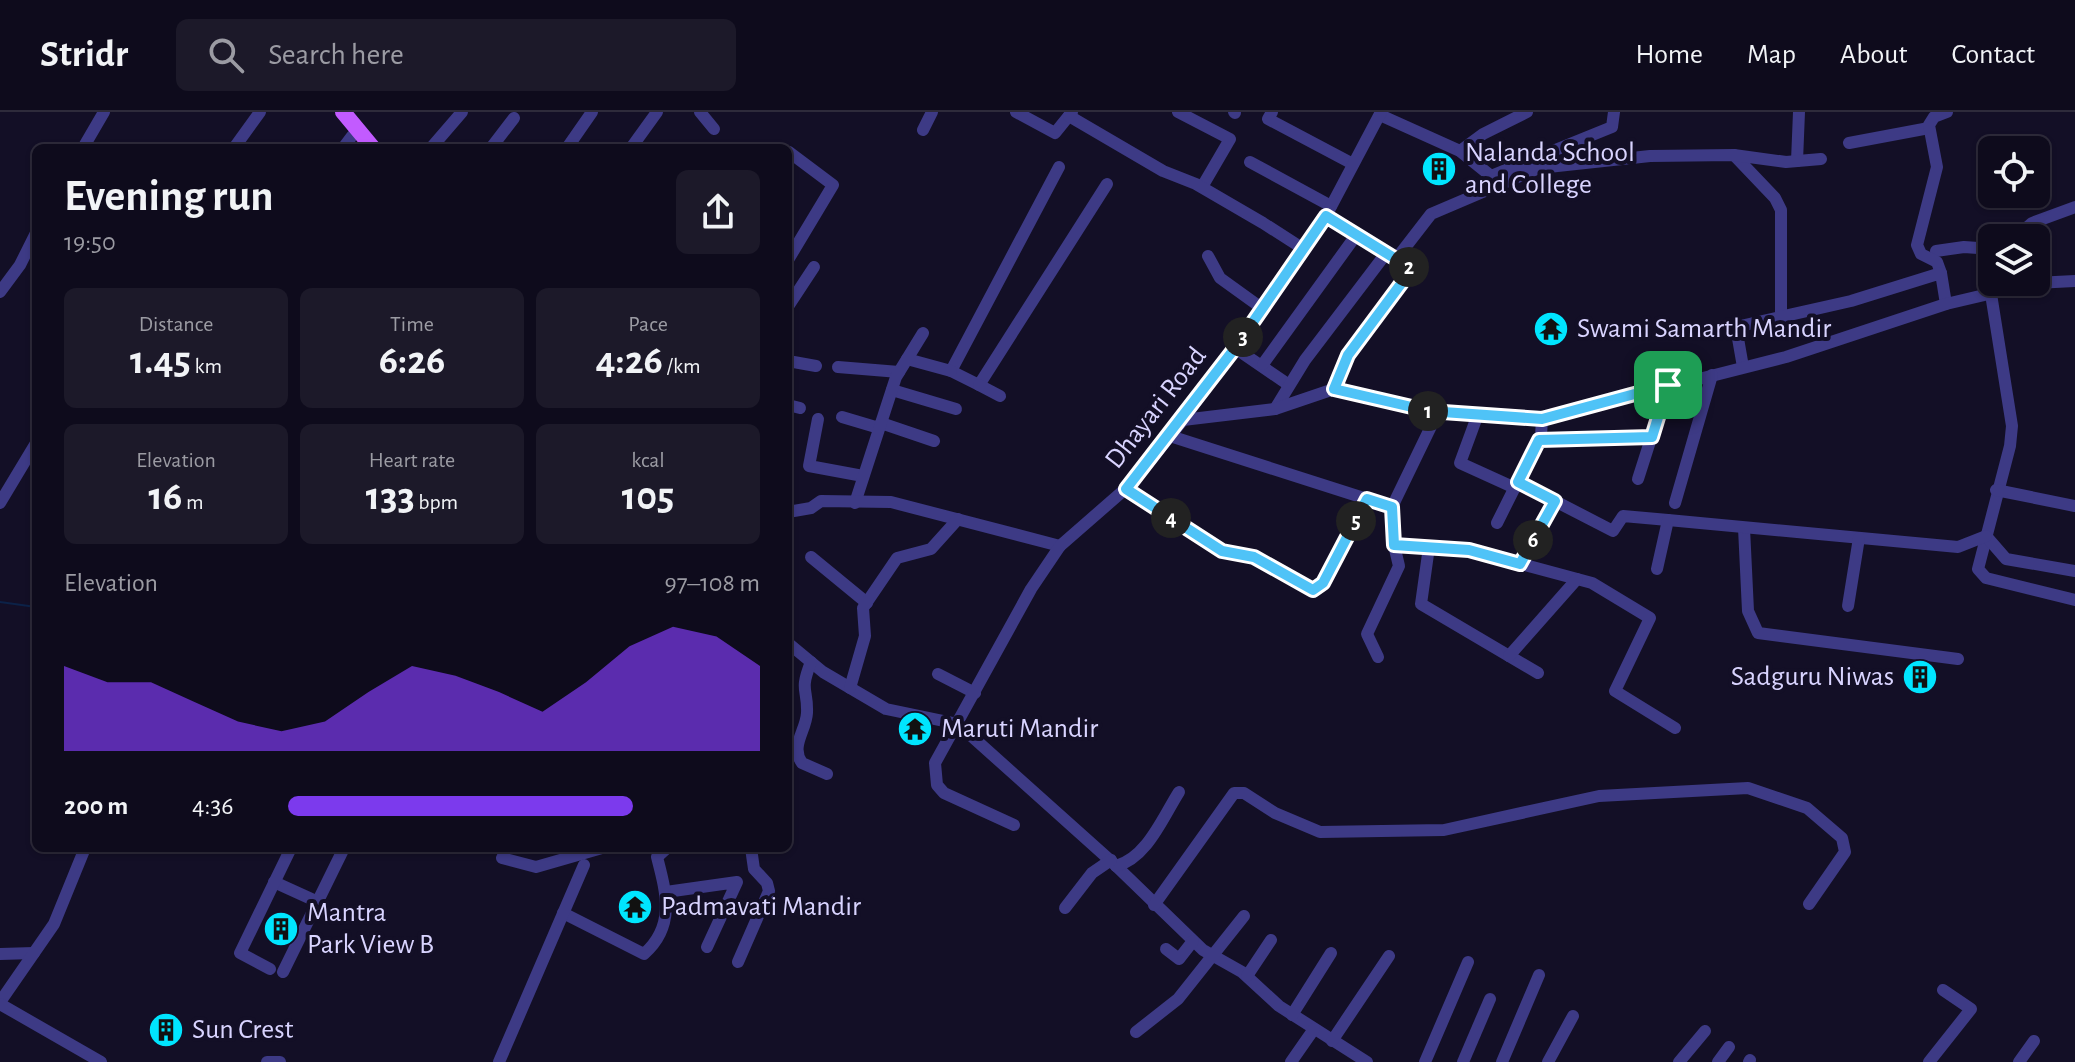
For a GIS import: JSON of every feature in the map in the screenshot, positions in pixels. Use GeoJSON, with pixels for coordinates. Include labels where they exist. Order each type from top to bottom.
{"type":"FeatureCollection","features":[{"type":"Feature","properties":{"kind":"main road"},"geometry":{"type":"LineString","coordinates":[[332,112],[352,144]]}},
{"type":"Feature","properties":{"kind":"main road"},"geometry":{"type":"LineString","coordinates":[[343,112],[370,144]]}},
{"type":"Feature","properties":{"kind":"street"},"geometry":{"type":"LineString","coordinates":[[85,144],[104,112]]}},
{"type":"Feature","properties":{"kind":"street"},"geometry":{"type":"LineString","coordinates":[[237,144],[260,112]]}},
{"type":"Feature","properties":{"kind":"street"},"geometry":{"type":"LineString","coordinates":[[434,144],[462,112]]}},
{"type":"Feature","properties":{"kind":"street"},"geometry":{"type":"LineString","coordinates":[[570,144],[592,112]]}},
{"type":"Feature","properties":{"kind":"street"},"geometry":{"type":"LineString","coordinates":[[637,144],[657,112]]}},
{"type":"Feature","properties":{"kind":"street"},"geometry":{"type":"LineString","coordinates":[[700,112],[714,129]]}},
{"type":"Feature","properties":{"kind":"street"},"geometry":{"type":"LineString","coordinates":[[923,130],[932,112]]}},
{"type":"Feature","properties":{"kind":"street"},"geometry":{"type":"LineString","coordinates":[[1016,112],[1055,133],[1070,114],[1163,171],[1202,187],[1302,248]]}},
{"type":"Feature","properties":{"kind":"street"},"geometry":{"type":"LineString","coordinates":[[1178,112],[1230,139],[1202,187]]}},
{"type":"Feature","properties":{"kind":"street"},"geometry":{"type":"LineString","coordinates":[[1272,112],[1268,119],[1353,164]]}},
{"type":"Feature","properties":{"kind":"street"},"geometry":{"type":"LineString","coordinates":[[1460,151],[1483,134],[1527,112]]}},
{"type":"Feature","properties":{"kind":"street"},"geometry":{"type":"LineString","coordinates":[[1381,113],[1460,151],[1491,176],[1612,127],[1614,112]]}},
{"type":"Feature","properties":{"kind":"street"},"geometry":{"type":"LineString","coordinates":[[1797,161],[1799,112]]}},
{"type":"Feature","properties":{"kind":"street"},"geometry":{"type":"LineString","coordinates":[[1946,304],[1937,262],[1921,254],[1917,245],[1937,167],[1929,128],[1934,117],[1947,112]]}},
{"type":"Feature","properties":{"kind":"street","name":"Dhayari Road"},"geometry":{"type":"LineString","coordinates":[[1014,825],[944,793],[937,785],[935,763],[1031,589],[1060,546],[1126,489],[1183,420],[1263,309],[1328,211],[1381,113]]}},
{"type":"Feature","properties":{"kind":"street"},"geometry":{"type":"LineString","coordinates":[[494,144],[514,118]]}},
{"type":"Feature","properties":{"kind":"street"},"geometry":{"type":"LineString","coordinates":[[1849,143],[1929,128]]}},
{"type":"Feature","properties":{"kind":"street"},"geometry":{"type":"LineString","coordinates":[[638,144],[649,132]]}},
{"type":"Feature","properties":{"kind":"street"},"geometry":{"type":"LineString","coordinates":[[792,154],[833,185],[792,253]]}},
{"type":"Feature","properties":{"kind":"street"},"geometry":{"type":"LineString","coordinates":[[1734,155],[1775,198],[1781,210],[1781,316]]}},
{"type":"Feature","properties":{"kind":"street"},"geometry":{"type":"LineString","coordinates":[[1275,409],[1289,385],[1392,255],[1431,214],[1539,168],[1650,156],[1734,155],[1797,161],[1821,159]]}},
{"type":"Feature","properties":{"kind":"street"},"geometry":{"type":"LineString","coordinates":[[1250,162],[1412,269],[1348,355],[1334,389]]}},
{"type":"Feature","properties":{"kind":"street"},"geometry":{"type":"LineString","coordinates":[[951,371],[1059,167]]}},
{"type":"Feature","properties":{"kind":"street"},"geometry":{"type":"LineString","coordinates":[[979,385],[1107,184]]}},
{"type":"Feature","properties":{"kind":"street"},"geometry":{"type":"LineString","coordinates":[[2031,224],[2075,207]]}},
{"type":"Feature","properties":{"kind":"street"},"geometry":{"type":"LineString","coordinates":[[1263,364],[1357,234]]}},
{"type":"Feature","properties":{"kind":"street"},"geometry":{"type":"LineString","coordinates":[[0,292],[20,265],[32,241]]}},
{"type":"Feature","properties":{"kind":"street"},"geometry":{"type":"LineString","coordinates":[[1936,251],[1978,248]]}},
{"type":"Feature","properties":{"kind":"street"},"geometry":{"type":"LineString","coordinates":[[1208,256],[1220,278],[1263,309]]}},
{"type":"Feature","properties":{"kind":"street"},"geometry":{"type":"LineString","coordinates":[[792,299],[814,267]]}},
{"type":"Feature","properties":{"kind":"street"},"geometry":{"type":"LineString","coordinates":[[1743,367],[1736,327],[1851,301],[1941,273]]}},
{"type":"Feature","properties":{"kind":"street"},"geometry":{"type":"LineString","coordinates":[[2050,283],[2075,281]]}},
{"type":"Feature","properties":{"kind":"street"},"geometry":{"type":"LineString","coordinates":[[1183,420],[1275,409],[1334,389],[1438,412],[1542,419],[1786,357],[1946,304],[1982,296]]}},
{"type":"Feature","properties":{"kind":"street"},"geometry":{"type":"LineString","coordinates":[[1991,296],[2012,426],[2010,446],[1996,490],[1978,569],[1986,578],[2075,600]]}},
{"type":"Feature","properties":{"kind":"street"},"geometry":{"type":"LineString","coordinates":[[855,503],[899,372],[923,333]]}},
{"type":"Feature","properties":{"kind":"street"},"geometry":{"type":"LineString","coordinates":[[1235,348],[1263,364],[1289,385]]}},
{"type":"Feature","properties":{"kind":"street"},"geometry":{"type":"LineString","coordinates":[[907,359],[951,371],[1000,396]]}},
{"type":"Feature","properties":{"kind":"street"},"geometry":{"type":"LineString","coordinates":[[792,362],[816,366]]}},
{"type":"Feature","properties":{"kind":"street"},"geometry":{"type":"LineString","coordinates":[[838,367],[899,372]]}},
{"type":"Feature","properties":{"kind":"street"},"geometry":{"type":"LineString","coordinates":[[1675,503],[1712,375]]}},
{"type":"Feature","properties":{"kind":"street"},"geometry":{"type":"LineString","coordinates":[[1638,479],[1668,385]]}},
{"type":"Feature","properties":{"kind":"street"},"geometry":{"type":"LineString","coordinates":[[892,390],[956,409]]}},
{"type":"Feature","properties":{"kind":"street"},"geometry":{"type":"LineString","coordinates":[[1378,657],[1367,634],[1399,566],[1394,545],[1392,507],[1438,412]]}},
{"type":"Feature","properties":{"kind":"street"},"geometry":{"type":"LineString","coordinates":[[1478,414],[1460,463],[1555,501],[1613,531],[1623,516],[1958,547],[1986,536]]}},
{"type":"Feature","properties":{"kind":"street"},"geometry":{"type":"LineString","coordinates":[[842,417],[934,441]]}},
{"type":"Feature","properties":{"kind":"street"},"geometry":{"type":"LineString","coordinates":[[818,419],[809,466],[863,476]]}},
{"type":"Feature","properties":{"kind":"street"},"geometry":{"type":"LineString","coordinates":[[1497,523],[1539,440],[1542,419]]}},
{"type":"Feature","properties":{"kind":"street"},"geometry":{"type":"LineString","coordinates":[[1170,436],[1392,507]]}},
{"type":"Feature","properties":{"kind":"street"},"geometry":{"type":"LineString","coordinates":[[1539,440],[1652,437]]}},
{"type":"Feature","properties":{"kind":"street"},"geometry":{"type":"LineString","coordinates":[[0,503],[32,450]]}},
{"type":"Feature","properties":{"kind":"street"},"geometry":{"type":"LineString","coordinates":[[1126,489],[1222,551],[1254,557],[1313,590],[1323,583],[1367,499]]}},
{"type":"Feature","properties":{"kind":"street"},"geometry":{"type":"LineString","coordinates":[[1996,490],[2075,506]]}},
{"type":"Feature","properties":{"kind":"street"},"geometry":{"type":"LineString","coordinates":[[792,511],[811,508],[821,501],[891,502],[1060,546]]}},
{"type":"Feature","properties":{"kind":"street"},"geometry":{"type":"LineString","coordinates":[[1520,564],[1555,501]]}},
{"type":"Feature","properties":{"kind":"street"},"geometry":{"type":"LineString","coordinates":[[850,688],[865,636],[862,615],[867,603],[897,558],[931,549],[958,519]]}},
{"type":"Feature","properties":{"kind":"street"},"geometry":{"type":"LineString","coordinates":[[1657,569],[1668,520]]}},
{"type":"Feature","properties":{"kind":"street"},"geometry":{"type":"LineString","coordinates":[[1744,528],[1748,611],[1758,633],[1958,659]]}},
{"type":"Feature","properties":{"kind":"street"},"geometry":{"type":"LineString","coordinates":[[1986,536],[2006,559],[2075,571]]}},
{"type":"Feature","properties":{"kind":"street"},"geometry":{"type":"LineString","coordinates":[[1848,606],[1859,538]]}},
{"type":"Feature","properties":{"kind":"street"},"geometry":{"type":"LineString","coordinates":[[1394,545],[1469,550],[1592,583],[1650,618],[1615,691],[1675,728]]}},
{"type":"Feature","properties":{"kind":"street"},"geometry":{"type":"LineString","coordinates":[[1429,547],[1421,604],[1538,673]]}},
{"type":"Feature","properties":{"kind":"street"},"geometry":{"type":"LineString","coordinates":[[811,557],[867,603]]}},
{"type":"Feature","properties":{"kind":"street"},"geometry":{"type":"LineString","coordinates":[[1509,656],[1577,579]]}},
{"type":"Feature","properties":{"kind":"street"},"geometry":{"type":"LineString","coordinates":[[792,646],[811,662],[886,709],[958,724],[1114,863],[1193,941],[1247,976],[1292,1015],[1363,1061]]}},
{"type":"Feature","properties":{"kind":"street"},"geometry":{"type":"LineString","coordinates":[[811,662],[803,688],[807,714],[797,752],[802,763],[827,774]]}},
{"type":"Feature","properties":{"kind":"street"},"geometry":{"type":"LineString","coordinates":[[938,674],[975,693]]}},
{"type":"Feature","properties":{"kind":"street"},"geometry":{"type":"LineString","coordinates":[[1154,905],[1234,793],[1244,793],[1275,813],[1320,832],[1444,830],[1599,796],[1711,787],[1748,788],[1802,806],[1842,838],[1845,852],[1809,904]]}},
{"type":"Feature","properties":{"kind":"street"},"geometry":{"type":"LineString","coordinates":[[1065,908],[1092,873],[1114,863],[1125,863],[1143,849],[1179,792]]}},
{"type":"Feature","properties":{"kind":"street"},"geometry":{"type":"LineString","coordinates":[[83,852],[54,924],[0,1003],[101,1062]]}},
{"type":"Feature","properties":{"kind":"street"},"geometry":{"type":"LineString","coordinates":[[289,852],[240,953],[276,971],[318,902],[342,852]]}},
{"type":"Feature","properties":{"kind":"street"},"geometry":{"type":"LineString","coordinates":[[502,858],[536,867],[588,852]]}},
{"type":"Feature","properties":{"kind":"street"},"geometry":{"type":"LineString","coordinates":[[563,913],[644,954],[664,919],[669,902],[657,857],[663,852]]}},
{"type":"Feature","properties":{"kind":"street"},"geometry":{"type":"LineString","coordinates":[[738,962],[769,891],[767,883],[754,869],[752,852]]}},
{"type":"Feature","properties":{"kind":"street"},"geometry":{"type":"LineString","coordinates":[[499,1062],[584,865]]}},
{"type":"Feature","properties":{"kind":"street"},"geometry":{"type":"LineString","coordinates":[[707,947],[737,882],[754,869]]}},
{"type":"Feature","properties":{"kind":"street"},"geometry":{"type":"LineString","coordinates":[[274,882],[318,902]]}},
{"type":"Feature","properties":{"kind":"street"},"geometry":{"type":"LineString","coordinates":[[666,892],[737,882]]}},
{"type":"Feature","properties":{"kind":"street"},"geometry":{"type":"LineString","coordinates":[[1136,1032],[1178,999],[1244,916]]}},
{"type":"Feature","properties":{"kind":"street"},"geometry":{"type":"LineString","coordinates":[[1247,976],[1271,940]]}},
{"type":"Feature","properties":{"kind":"street"},"geometry":{"type":"LineString","coordinates":[[1179,959],[1193,941]]}},
{"type":"Feature","properties":{"kind":"street"},"geometry":{"type":"LineString","coordinates":[[1166,949],[1193,970]]}},
{"type":"Feature","properties":{"kind":"street"},"geometry":{"type":"LineString","coordinates":[[0,954],[34,953]]}},
{"type":"Feature","properties":{"kind":"street"},"geometry":{"type":"LineString","coordinates":[[1292,1015],[1331,953]]}},
{"type":"Feature","properties":{"kind":"street"},"geometry":{"type":"LineString","coordinates":[[1335,1062],[1338,1045],[1389,956]]}},
{"type":"Feature","properties":{"kind":"street"},"geometry":{"type":"LineString","coordinates":[[1425,1062],[1468,962]]}},
{"type":"Feature","properties":{"kind":"street"},"geometry":{"type":"LineString","coordinates":[[1502,1062],[1539,975]]}},
{"type":"Feature","properties":{"kind":"street"},"geometry":{"type":"LineString","coordinates":[[1929,1062],[1971,1009],[1943,990]]}},
{"type":"Feature","properties":{"kind":"street"},"geometry":{"type":"LineString","coordinates":[[1463,1062],[1490,999]]}},
{"type":"Feature","properties":{"kind":"street"},"geometry":{"type":"LineString","coordinates":[[1548,1062],[1573,1016]]}},
{"type":"Feature","properties":{"kind":"street"},"geometry":{"type":"LineString","coordinates":[[1291,1062],[1314,1029]]}},
{"type":"Feature","properties":{"kind":"street"},"geometry":{"type":"LineString","coordinates":[[1679,1062],[1705,1031]]}},
{"type":"Feature","properties":{"kind":"street"},"geometry":{"type":"LineString","coordinates":[[2019,1062],[2034,1041]]}},
{"type":"Feature","properties":{"kind":"street"},"geometry":{"type":"LineString","coordinates":[[1718,1062],[1729,1047]]}},
{"type":"Feature","properties":{"kind":"street"},"geometry":{"type":"LineString","coordinates":[[267,1062],[280,1062]]}},
{"type":"Feature","properties":{"kind":"waterway"},"geometry":{"type":"LineString","coordinates":[[0,602],[32,606]]}},
{"type":"Feature","properties":{"kind":"place","name":"Nalanda School and College"},"geometry":{"type":"Point","coordinates":[1439,169]}},
{"type":"Feature","properties":{"kind":"place","name":"Swami Samarth Mandir"},"geometry":{"type":"Point","coordinates":[1551,329]}},
{"type":"Feature","properties":{"kind":"place","name":"Sadguru Niwas"},"geometry":{"type":"Point","coordinates":[1920,677]}},
{"type":"Feature","properties":{"kind":"place","name":"Maruti Mandir"},"geometry":{"type":"Point","coordinates":[915,729]}},
{"type":"Feature","properties":{"kind":"place","name":"Padmavati Mandir"},"geometry":{"type":"Point","coordinates":[635,907]}},
{"type":"Feature","properties":{"kind":"place","name":"Mantra Park View B"},"geometry":{"type":"Point","coordinates":[281,929]}},
{"type":"Feature","properties":{"kind":"place","name":"Sun Crest"},"geometry":{"type":"Point","coordinates":[166,1030]}},
{"type":"Feature","properties":{"kind":"route"},"geometry":{"type":"LineString","coordinates":[[1326,216],[1412,269],[1348,355],[1334,389],[1429,411],[1542,419],[1668,385],[1652,437],[1539,440],[1518,482],[1555,501],[1520,564],[1469,550],[1394,545],[1392,507],[1367,499],[1323,583],[1313,590],[1245,553],[1222,551],[1126,489],[1183,420],[1326,216]]}}]}
